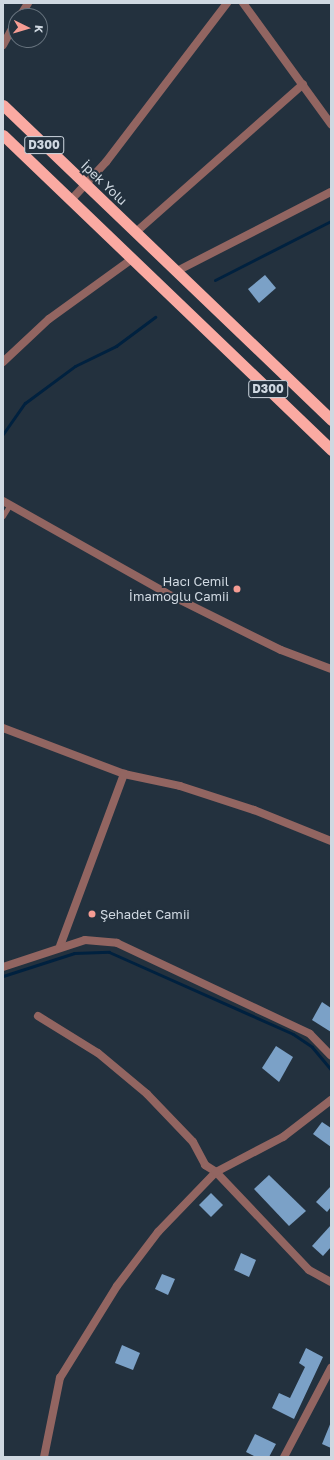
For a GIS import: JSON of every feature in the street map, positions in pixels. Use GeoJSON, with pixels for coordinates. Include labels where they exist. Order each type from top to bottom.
{"type":"FeatureCollection","features":[{"type":"Feature","properties":{"kind":"highway","name":"İpek Yolu"},"geometry":{"type":"LineString","coordinates":[[3,105],[331,420]]}},
{"type":"Feature","properties":{"kind":"highway","name":"D300"},"geometry":{"type":"LineString","coordinates":[[3,135],[331,450]]}},
{"type":"Feature","properties":{"kind":"street"},"geometry":{"type":"LineString","coordinates":[[71,200],[106,162],[226,3]]}},
{"type":"Feature","properties":{"kind":"street"},"geometry":{"type":"LineString","coordinates":[[244,3],[331,124]]}},
{"type":"Feature","properties":{"kind":"street"},"geometry":{"type":"LineString","coordinates":[[136,232],[303,84]]}},
{"type":"Feature","properties":{"kind":"street"},"geometry":{"type":"LineString","coordinates":[[177,271],[331,192]]}},
{"type":"Feature","properties":{"kind":"street"},"geometry":{"type":"LineString","coordinates":[[3,362],[49,318],[132,259]]}},
{"type":"Feature","properties":{"kind":"street"},"geometry":{"type":"LineString","coordinates":[[6,503],[166,593],[281,650],[331,669]]}},
{"type":"Feature","properties":{"kind":"street"},"geometry":{"type":"LineString","coordinates":[[3,728],[124,774],[180,786],[254,810],[331,842]]}},
{"type":"Feature","properties":{"kind":"street"},"geometry":{"type":"LineString","coordinates":[[60,946],[124,774]]}},
{"type":"Feature","properties":{"kind":"street"},"geometry":{"type":"LineString","coordinates":[[3,967],[60,946],[85,940],[117,943],[310,1034],[331,1056]]}},
{"type":"Feature","properties":{"kind":"street"},"geometry":{"type":"LineString","coordinates":[[38,1016],[98,1054],[147,1094],[193,1142],[205,1166],[216,1172],[309,1270],[331,1282]]}},
{"type":"Feature","properties":{"kind":"street"},"geometry":{"type":"LineString","coordinates":[[44,1457],[60,1378],[76,1348],[158,1232],[216,1172],[283,1137],[331,1100]]}},
{"type":"Feature","properties":{"kind":"street"},"geometry":{"type":"LineString","coordinates":[[284,1457],[331,1368]]}},
{"type":"Feature","properties":{"kind":"lane"},"geometry":{"type":"LineString","coordinates":[[3,516],[6,503]]}},
{"type":"Feature","properties":{"kind":"building"},"geometry":{"type":"Polygon","coordinates":[[[265,275],[276,288],[259,303],[248,289],[265,275]]]}},
{"type":"Feature","properties":{"kind":"building"},"geometry":{"type":"Polygon","coordinates":[[[322,1002],[331,1008],[331,1032],[312,1020],[322,1002]]]}},
{"type":"Feature","properties":{"kind":"building"},"geometry":{"type":"Polygon","coordinates":[[[276,1046],[293,1057],[279,1082],[262,1068],[276,1046]]]}},
{"type":"Feature","properties":{"kind":"building"},"geometry":{"type":"Polygon","coordinates":[[[322,1122],[331,1128],[331,1147],[313,1134],[322,1122]]]}},
{"type":"Feature","properties":{"kind":"building"},"geometry":{"type":"Polygon","coordinates":[[[269,1175],[306,1211],[289,1226],[254,1189],[269,1175]]]}},
{"type":"Feature","properties":{"kind":"building"},"geometry":{"type":"Polygon","coordinates":[[[331,1186],[331,1207],[327,1212],[316,1202],[331,1186]]]}},
{"type":"Feature","properties":{"kind":"building"},"geometry":{"type":"Polygon","coordinates":[[[211,1193],[223,1205],[211,1217],[199,1205],[211,1193]]]}},
{"type":"Feature","properties":{"kind":"building"},"geometry":{"type":"Polygon","coordinates":[[[331,1225],[331,1247],[323,1256],[312,1246],[331,1225]]]}},
{"type":"Feature","properties":{"kind":"building"},"geometry":{"type":"Polygon","coordinates":[[[241,1253],[256,1260],[249,1277],[234,1270],[241,1253]]]}},
{"type":"Feature","properties":{"kind":"building"},"geometry":{"type":"Polygon","coordinates":[[[162,1274],[175,1279],[168,1295],[155,1289],[162,1274]]]}},
{"type":"Feature","properties":{"kind":"building"},"geometry":{"type":"Polygon","coordinates":[[[122,1345],[140,1353],[133,1370],[115,1363],[122,1345]]]}},
{"type":"Feature","properties":{"kind":"building"},"geometry":{"type":"Polygon","coordinates":[[[306,1348],[323,1357],[294,1419],[272,1408],[279,1393],[290,1398],[305,1367],[299,1363],[306,1348]]]}},
{"type":"Feature","properties":{"kind":"building"},"geometry":{"type":"Polygon","coordinates":[[[331,1422],[331,1448],[322,1444],[331,1422]]]}},
{"type":"Feature","properties":{"kind":"building"},"geometry":{"type":"Polygon","coordinates":[[[255,1434],[276,1444],[269,1457],[256,1457],[246,1452],[255,1434]]]}},
{"type":"Feature","properties":{"kind":"waterway"},"geometry":{"type":"LineString","coordinates":[[215,280],[331,221]]}},
{"type":"Feature","properties":{"kind":"waterway"},"geometry":{"type":"LineString","coordinates":[[3,434],[25,403],[75,366],[116,346],[155,317]]}},
{"type":"Feature","properties":{"kind":"waterway"},"geometry":{"type":"LineString","coordinates":[[3,976],[74,953],[109,952],[293,1034],[312,1047],[331,1070]]}},
{"type":"Feature","properties":{"kind":"place","name":"Hacı Cemil İmamoğlu Camii"},"geometry":{"type":"Point","coordinates":[237,589]}},
{"type":"Feature","properties":{"kind":"place","name":"Şehadet Camii"},"geometry":{"type":"Point","coordinates":[92,914]}}]}
